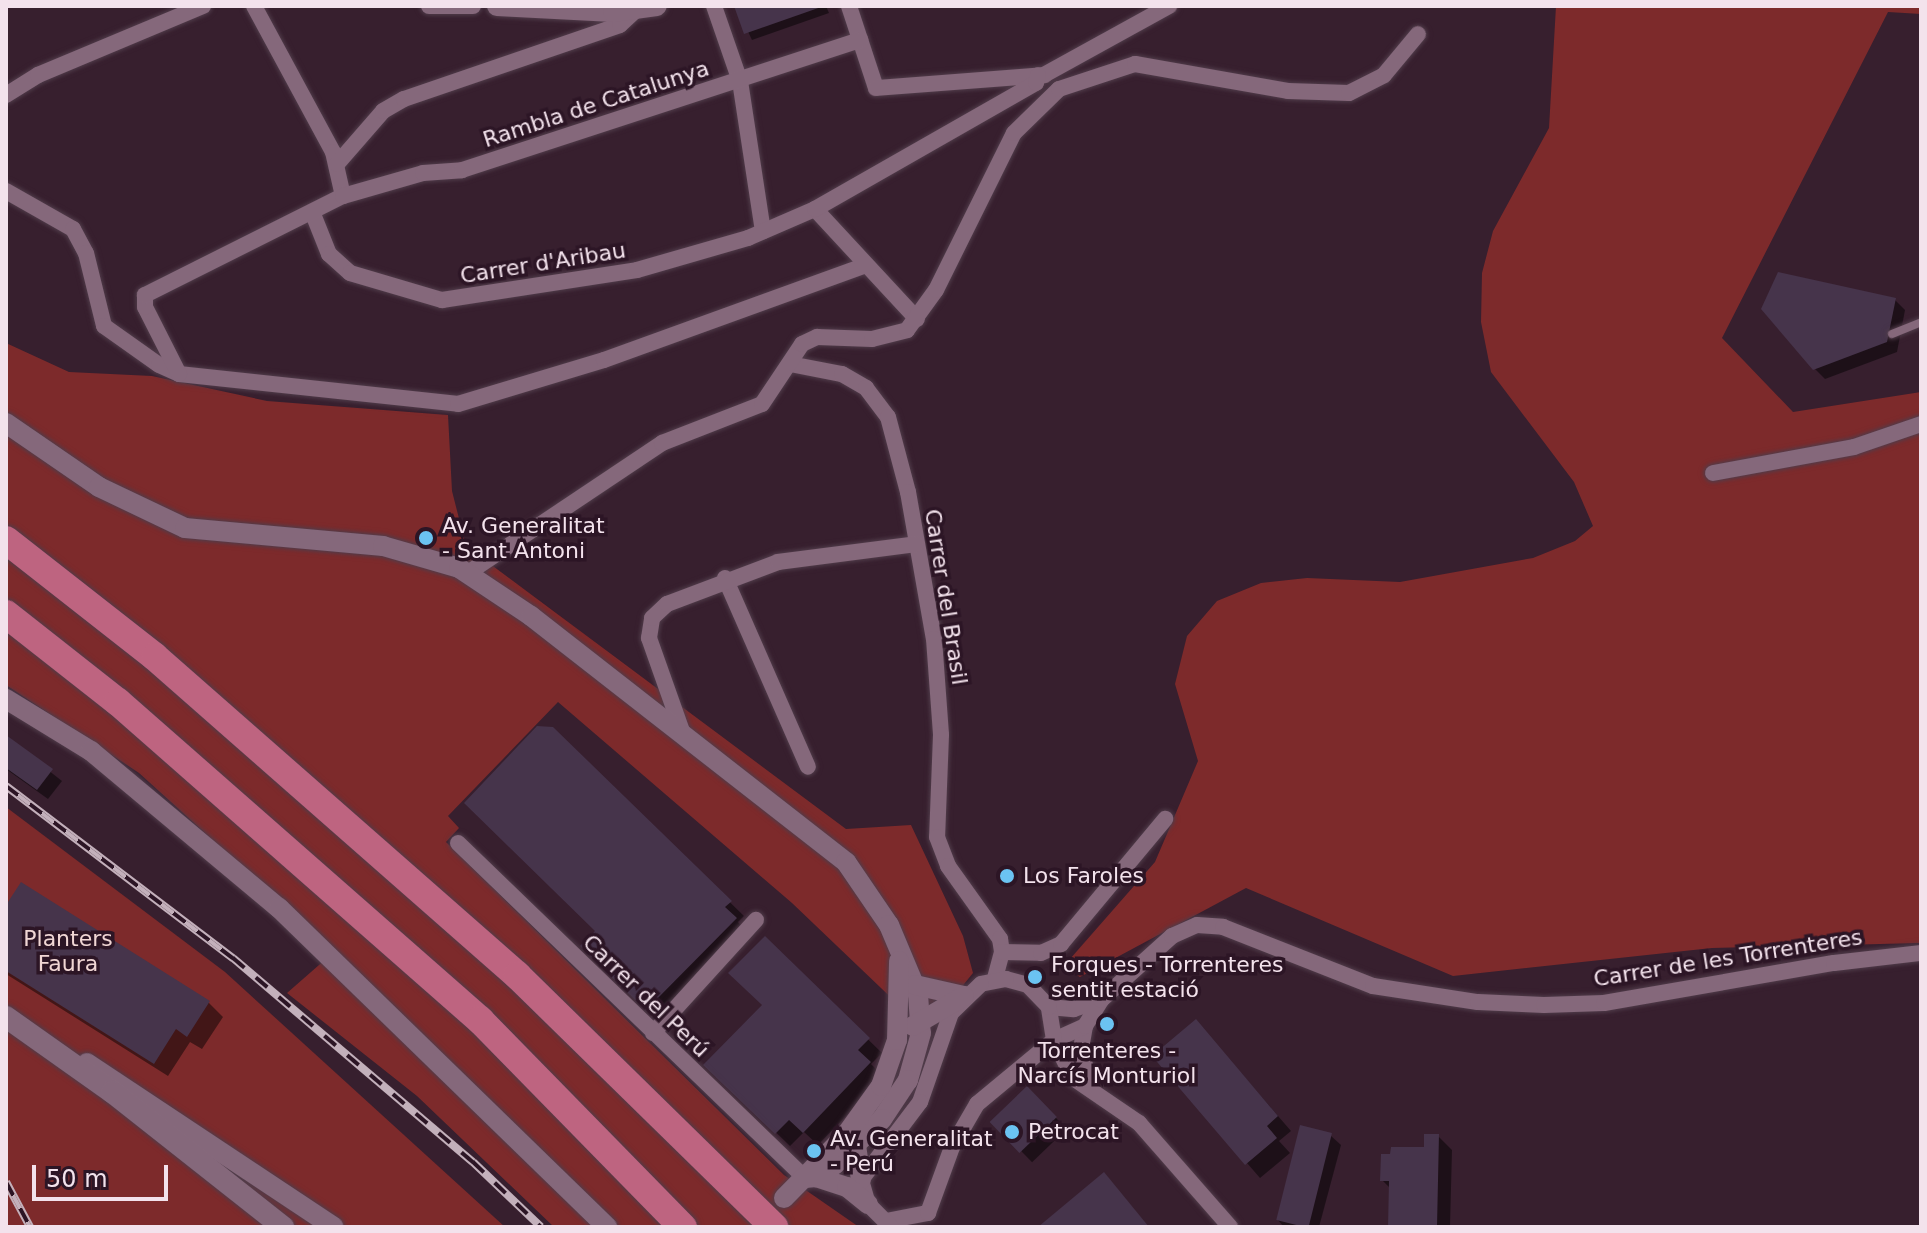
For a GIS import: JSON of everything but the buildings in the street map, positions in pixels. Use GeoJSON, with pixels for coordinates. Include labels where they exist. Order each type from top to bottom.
{"type":"FeatureCollection","features":[{"type":"Feature","properties":{"kind":"highway"},"geometry":{"type":"LineString","coordinates":[[6,540],[155,657],[517,975],[774,1227]]}},
{"type":"Feature","properties":{"kind":"highway"},"geometry":{"type":"LineString","coordinates":[[6,614],[118,702],[480,1020],[683,1227]]}},
{"type":"Feature","properties":{"kind":"main road"},"geometry":{"type":"LineString","coordinates":[[15,1023],[283,1227]]}},
{"type":"Feature","properties":{"kind":"street"},"geometry":{"type":"LineString","coordinates":[[6,95],[38,75],[203,6]]}},
{"type":"Feature","properties":{"kind":"street"},"geometry":{"type":"LineString","coordinates":[[254,6],[337,164],[343,196]]}},
{"type":"Feature","properties":{"kind":"street"},"geometry":{"type":"LineString","coordinates":[[429,6],[473,6]]}},
{"type":"Feature","properties":{"kind":"street"},"geometry":{"type":"LineString","coordinates":[[497,6],[635,11],[657,6]]}},
{"type":"Feature","properties":{"kind":"street"},"geometry":{"type":"LineString","coordinates":[[714,6],[740,81],[763,231]]}},
{"type":"Feature","properties":{"kind":"street"},"geometry":{"type":"LineString","coordinates":[[849,6],[876,88],[1044,74],[1059,89]]}},
{"type":"Feature","properties":{"kind":"street"},"geometry":{"type":"LineString","coordinates":[[1130,27],[1141,6]]}},
{"type":"Feature","properties":{"kind":"street","name":"Carrer d'Aribau"},"geometry":{"type":"LineString","coordinates":[[313,214],[329,254],[350,273],[442,300],[637,270],[763,231],[815,209],[1036,83],[1044,74],[1169,6]]}},
{"type":"Feature","properties":{"kind":"street"},"geometry":{"type":"LineString","coordinates":[[337,164],[383,111],[404,99],[620,25],[635,11]]}},
{"type":"Feature","properties":{"kind":"street"},"geometry":{"type":"LineString","coordinates":[[468,573],[662,443],[762,404],[790,364],[792,353],[817,337],[890,337],[917,319],[936,290],[1014,133],[1059,89],[1135,64],[1288,91],[1349,93],[1384,75],[1418,34]]}},
{"type":"Feature","properties":{"kind":"street","name":"Rambla de Catalunya"},"geometry":{"type":"LineString","coordinates":[[179,374],[145,307],[145,295],[313,214],[343,196],[423,173],[462,170],[860,40]]}},
{"type":"Feature","properties":{"kind":"street"},"geometry":{"type":"LineString","coordinates":[[6,191],[73,229],[86,253],[104,326],[179,374],[458,404],[604,360],[864,266]]}},
{"type":"Feature","properties":{"kind":"street"},"geometry":{"type":"LineString","coordinates":[[815,209],[864,266],[917,319]]}},
{"type":"Feature","properties":{"kind":"street","name":"Carrer del Brasil"},"geometry":{"type":"LineString","coordinates":[[790,364],[842,374],[877,400],[896,447],[940,690],[937,837],[948,866],[1000,939],[1002,952]]}},
{"type":"Feature","properties":{"kind":"street"},"geometry":{"type":"LineString","coordinates":[[6,423],[99,487],[185,528],[404,549],[468,573],[683,734],[846,862],[878,901],[915,985],[922,1021],[908,1080],[854,1148],[784,1198]]}},
{"type":"Feature","properties":{"kind":"street"},"geometry":{"type":"LineString","coordinates":[[1713,473],[1854,447],[1921,424]]}},
{"type":"Feature","properties":{"kind":"street"},"geometry":{"type":"LineString","coordinates":[[683,734],[649,638],[652,618],[667,604],[725,578],[839,550],[916,544]]}},
{"type":"Feature","properties":{"kind":"street"},"geometry":{"type":"LineString","coordinates":[[725,578],[808,767]]}},
{"type":"Feature","properties":{"kind":"street"},"geometry":{"type":"LineString","coordinates":[[6,699],[91,751],[279,908],[607,1227]]}},
{"type":"Feature","properties":{"kind":"street"},"geometry":{"type":"LineString","coordinates":[[995,979],[1002,952],[1041,953],[1061,944],[1165,819]]}},
{"type":"Feature","properties":{"kind":"street","name":"Carrer del Perú"},"geometry":{"type":"LineString","coordinates":[[458,843],[653,1033],[810,1178]]}},
{"type":"Feature","properties":{"kind":"street"},"geometry":{"type":"LineString","coordinates":[[653,1033],[756,920]]}},
{"type":"Feature","properties":{"kind":"street","name":"Carrer de les Torrenteres"},"geometry":{"type":"LineString","coordinates":[[1085,1026],[1101,1000],[1172,936],[1210,924],[1373,986],[1478,1002],[1544,1005],[1604,1003],[1834,963],[1921,953]]}},
{"type":"Feature","properties":{"kind":"street"},"geometry":{"type":"LineString","coordinates":[[810,1178],[881,1086],[897,1040],[902,986],[898,945]]}},
{"type":"Feature","properties":{"kind":"street"},"geometry":{"type":"LineString","coordinates":[[897,1040],[922,1021],[995,979],[1028,985],[1049,1007],[1054,1040],[1073,1078],[1139,1123],[1230,1227]]}},
{"type":"Feature","properties":{"kind":"street"},"geometry":{"type":"LineString","coordinates":[[915,985],[964,996]]}},
{"type":"Feature","properties":{"kind":"street"},"geometry":{"type":"LineString","coordinates":[[861,1180],[920,1102],[945,1024],[964,996]]}},
{"type":"Feature","properties":{"kind":"street"},"geometry":{"type":"LineString","coordinates":[[1049,1007],[1074,1009],[1101,1000]]}},
{"type":"Feature","properties":{"kind":"street"},"geometry":{"type":"LineString","coordinates":[[15,1023],[160,1108],[334,1227]]}},
{"type":"Feature","properties":{"kind":"street"},"geometry":{"type":"LineString","coordinates":[[810,1178],[847,1187],[889,1224],[928,1213],[952,1147],[977,1104],[1054,1040],[1085,1026]]}},
{"type":"Feature","properties":{"kind":"street"},"geometry":{"type":"LineString","coordinates":[[1085,1026],[1081,1049],[1091,1089]]}},
{"type":"Feature","properties":{"kind":"street"},"geometry":{"type":"LineString","coordinates":[[868,1204],[854,1148],[855,1137],[881,1097],[881,1086]]}},
{"type":"Feature","properties":{"kind":"lane"},"geometry":{"type":"LineString","coordinates":[[1892,334],[1921,322]]}},
{"type":"Feature","properties":{"kind":"green space"},"geometry":{"type":"Polygon","coordinates":[[[1556,6],[1921,6],[1921,14],[1888,12],[1722,338],[1793,412],[1921,392],[1921,943],[1712,948],[1453,976],[1246,888],[1080,977],[1063,967],[1155,862],[1198,761],[1175,684],[1187,636],[1217,601],[1261,583],[1307,578],[1400,582],[1533,558],[1575,541],[1593,526],[1574,482],[1491,372],[1481,322],[1482,273],[1493,231],[1549,128],[1556,6]]]}},
{"type":"Feature","properties":{"kind":"green space"},"geometry":{"type":"Polygon","coordinates":[[[6,343],[69,372],[152,376],[267,401],[448,415],[452,491],[466,546],[846,829],[911,825],[963,936],[973,973],[926,1031],[792,903],[558,702],[448,816],[459,828],[446,842],[784,1175],[859,1227],[554,1227],[417,1096],[287,993],[335,951],[139,773],[6,685],[6,343]]]}},
{"type":"Feature","properties":{"kind":"green space","name":"Planters Faura"},"geometry":{"type":"Polygon","coordinates":[[[6,807],[225,972],[505,1227],[6,1227],[6,807]]]}},
{"type":"Feature","properties":{"kind":"railway"},"geometry":{"type":"LineString","coordinates":[[6,786],[233,958],[473,1162],[541,1227]]}},
{"type":"Feature","properties":{"kind":"railway"},"geometry":{"type":"LineString","coordinates":[[6,1182],[30,1227]]}},
{"type":"Feature","properties":{"kind":"place","name":"Av. Generalitat - Sant Antoni"},"geometry":{"type":"Point","coordinates":[426,538]}},
{"type":"Feature","properties":{"kind":"place","name":"Los Faroles"},"geometry":{"type":"Point","coordinates":[1007,876]}},
{"type":"Feature","properties":{"kind":"place","name":"Forques - Torrenteres sentit estació"},"geometry":{"type":"Point","coordinates":[1035,977]}},
{"type":"Feature","properties":{"kind":"place","name":"Torrenteres - Narcís Monturiol"},"geometry":{"type":"Point","coordinates":[1107,1024]}},
{"type":"Feature","properties":{"kind":"place","name":"Petrocat"},"geometry":{"type":"Point","coordinates":[1012,1132]}},
{"type":"Feature","properties":{"kind":"place","name":"Av. Generalitat - Perú"},"geometry":{"type":"Point","coordinates":[814,1151]}}]}
